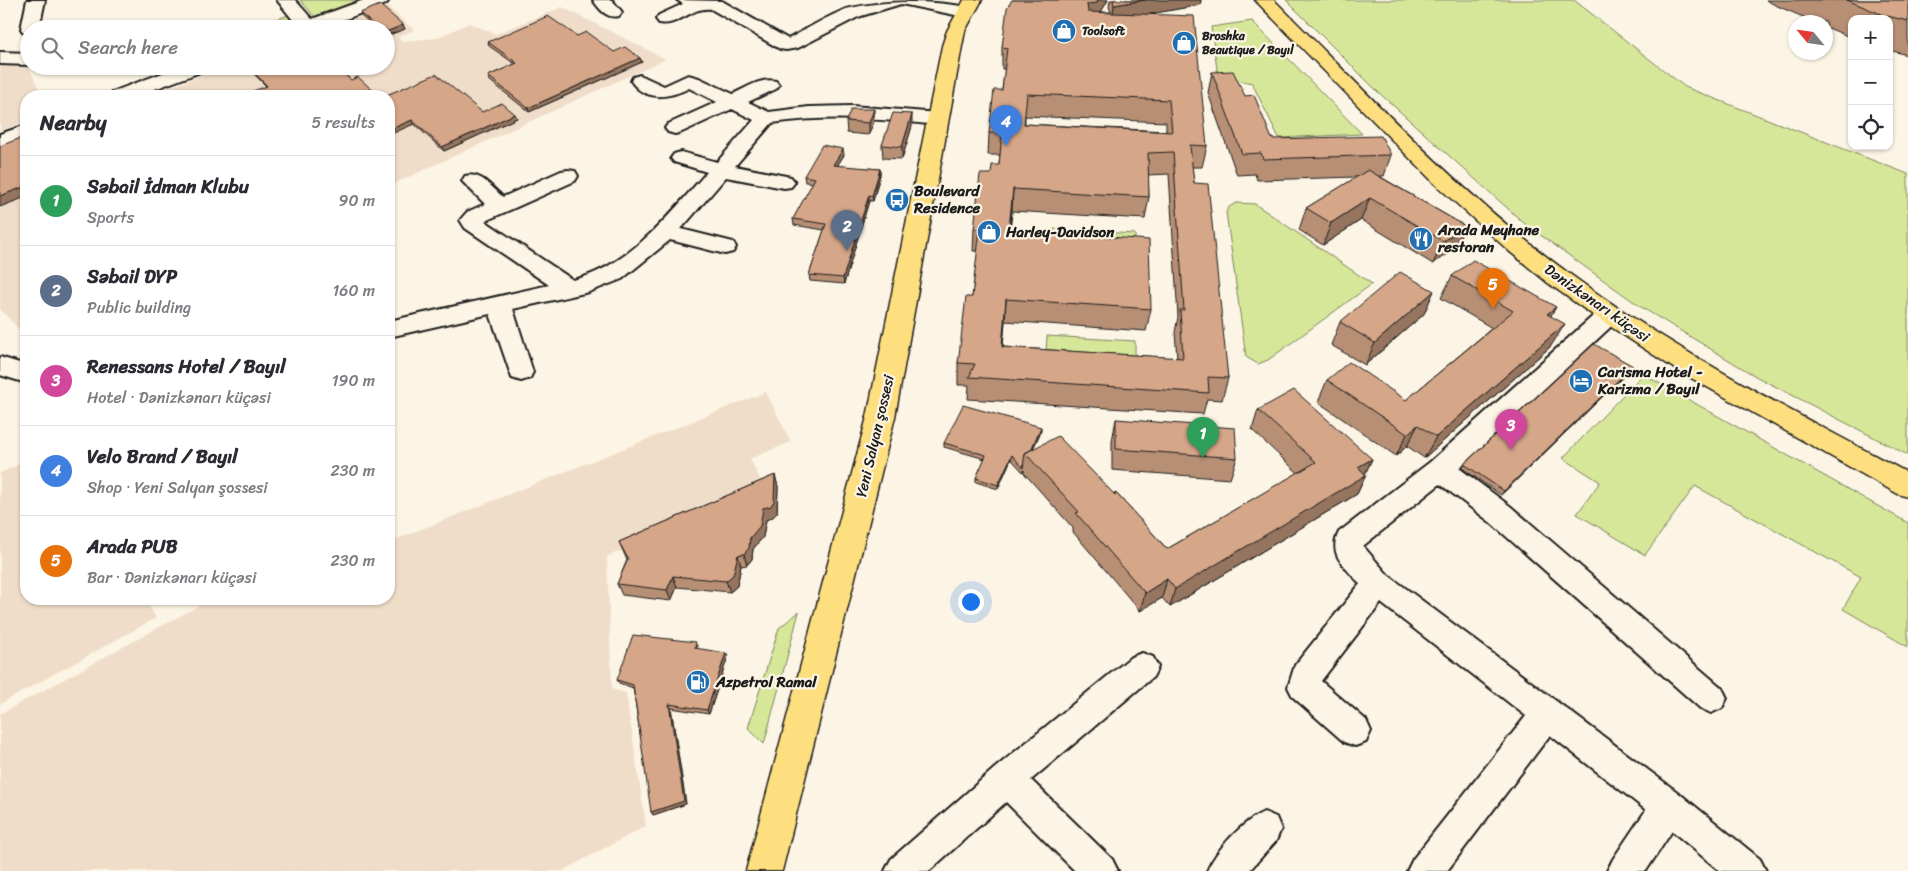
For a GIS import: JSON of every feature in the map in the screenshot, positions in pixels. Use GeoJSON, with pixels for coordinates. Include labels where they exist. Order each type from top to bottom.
{"type":"FeatureCollection","features":[{"type":"Feature","properties":{"kind":"highway","name":"Dənizkənarı küçəsi"},"geometry":{"type":"LineString","coordinates":[[1264,0],[1442,179],[1476,210],[1558,278],[1670,355],[1908,486]]}},
{"type":"Feature","properties":{"kind":"highway","name":"Yeni Salyan şossesi"},"geometry":{"type":"LineString","coordinates":[[768,868],[881,417],[952,46],[956,31],[969,6]]}},
{"type":"Feature","properties":{"kind":"street"},"geometry":{"type":"LineString","coordinates":[[32,20],[36,0]]}},
{"type":"Feature","properties":{"kind":"street"},"geometry":{"type":"LineString","coordinates":[[286,0],[300,20]]}},
{"type":"Feature","properties":{"kind":"street"},"geometry":{"type":"LineString","coordinates":[[326,20],[380,0]]}},
{"type":"Feature","properties":{"kind":"street"},"geometry":{"type":"LineString","coordinates":[[686,0],[694,2],[706,1],[716,5],[786,45],[792,44],[852,13],[898,0]]}},
{"type":"Feature","properties":{"kind":"street"},"geometry":{"type":"LineString","coordinates":[[904,0],[969,6]]}},
{"type":"Feature","properties":{"kind":"street"},"geometry":{"type":"LineString","coordinates":[[665,19],[706,1]]}},
{"type":"Feature","properties":{"kind":"street"},"geometry":{"type":"LineString","coordinates":[[0,58],[20,59]]}},
{"type":"Feature","properties":{"kind":"street"},"geometry":{"type":"LineString","coordinates":[[135,90],[175,75]]}},
{"type":"Feature","properties":{"kind":"street"},"geometry":{"type":"LineString","coordinates":[[640,81],[658,92],[664,92],[688,81],[692,82],[766,118],[784,115],[857,111],[938,119]]}},
{"type":"Feature","properties":{"kind":"street"},"geometry":{"type":"LineString","coordinates":[[675,128],[769,85]]}},
{"type":"Feature","properties":{"kind":"street"},"geometry":{"type":"LineString","coordinates":[[395,328],[589,284],[614,274],[666,232],[766,118]]}},
{"type":"Feature","properties":{"kind":"street"},"geometry":{"type":"LineString","coordinates":[[0,141],[20,133]]}},
{"type":"Feature","properties":{"kind":"street"},"geometry":{"type":"LineString","coordinates":[[681,158],[720,169],[784,182]]}},
{"type":"Feature","properties":{"kind":"street"},"geometry":{"type":"LineString","coordinates":[[568,176],[472,220],[473,223],[569,288]]}},
{"type":"Feature","properties":{"kind":"street"},"geometry":{"type":"LineString","coordinates":[[472,181],[500,206]]}},
{"type":"Feature","properties":{"kind":"street"},"geometry":{"type":"LineString","coordinates":[[666,232],[725,247]]}},
{"type":"Feature","properties":{"kind":"street"},"geometry":{"type":"LineString","coordinates":[[499,304],[521,372]]}},
{"type":"Feature","properties":{"kind":"street"},"geometry":{"type":"LineString","coordinates":[[1610,314],[1440,469],[1349,540],[1348,550],[1378,584],[1668,806],[1748,871]]}},
{"type":"Feature","properties":{"kind":"street"},"geometry":{"type":"LineString","coordinates":[[0,366],[20,372]]}},
{"type":"Feature","properties":{"kind":"street"},"geometry":{"type":"LineString","coordinates":[[1440,469],[1500,514],[1711,698]]}},
{"type":"Feature","properties":{"kind":"street"},"geometry":{"type":"LineString","coordinates":[[1355,731],[1304,687],[1306,675],[1378,584]]}},
{"type":"Feature","properties":{"kind":"street"},"geometry":{"type":"LineString","coordinates":[[903,871],[1007,779],[1142,667]]}},
{"type":"Feature","properties":{"kind":"street"},"geometry":{"type":"LineString","coordinates":[[1426,871],[1547,714]]}},
{"type":"Feature","properties":{"kind":"street"},"geometry":{"type":"LineString","coordinates":[[1007,779],[1100,871]]}},
{"type":"Feature","properties":{"kind":"street"},"geometry":{"type":"LineString","coordinates":[[1625,871],[1668,806]]}},
{"type":"Feature","properties":{"kind":"street"},"geometry":{"type":"LineString","coordinates":[[1225,871],[1264,829]]}},
{"type":"Feature","properties":{"kind":"shaded area"},"geometry":{"type":"Polygon","coordinates":[[[387,6],[414,30],[398,37],[402,41],[437,38],[469,23],[496,34],[562,7],[666,59],[395,183],[395,90],[163,90],[202,75],[395,75],[395,20],[350,20],[387,6]]]}},
{"type":"Feature","properties":{"kind":"shaded area"},"geometry":{"type":"Polygon","coordinates":[[[20,64],[20,75],[32,75],[39,90],[20,90],[20,123],[0,131],[0,65],[20,64]]]}},
{"type":"Feature","properties":{"kind":"shaded area"},"geometry":{"type":"Polygon","coordinates":[[[20,144],[20,331],[0,309],[0,152],[20,144]]]}},
{"type":"Feature","properties":{"kind":"shaded area"},"geometry":{"type":"Polygon","coordinates":[[[766,392],[791,442],[750,459],[765,489],[607,557],[612,689],[626,693],[646,826],[562,871],[0,871],[0,714],[200,605],[395,605],[395,540],[766,392]]]}},
{"type":"Feature","properties":{"kind":"shaded area"},"geometry":{"type":"Polygon","coordinates":[[[20,464],[20,605],[148,605],[156,618],[0,704],[0,473],[20,464]]]}},
{"type":"Feature","properties":{"kind":"green space"},"geometry":{"type":"Polygon","coordinates":[[[300,0],[363,0],[363,1],[316,18],[300,0]]]}},
{"type":"Feature","properties":{"kind":"green space"},"geometry":{"type":"Polygon","coordinates":[[[1286,0],[1574,0],[1685,87],[1908,174],[1908,455],[1757,377],[1641,307],[1525,224],[1377,91],[1286,0]]]}},
{"type":"Feature","properties":{"kind":"green space"},"geometry":{"type":"Polygon","coordinates":[[[291,14],[296,20],[275,20],[291,14]]]}},
{"type":"Feature","properties":{"kind":"green space"},"geometry":{"type":"Polygon","coordinates":[[[1252,21],[1362,134],[1279,138],[1252,83],[1218,76],[1211,27],[1252,21]]]}},
{"type":"Feature","properties":{"kind":"green space"},"geometry":{"type":"Polygon","coordinates":[[[1236,203],[1255,204],[1372,284],[1268,360],[1258,364],[1246,357],[1226,212],[1229,207],[1236,203]]]}},
{"type":"Feature","properties":{"kind":"green space"},"geometry":{"type":"Polygon","coordinates":[[[1054,229],[1135,234],[1135,248],[1054,243],[1054,229]]]}},
{"type":"Feature","properties":{"kind":"green space"},"geometry":{"type":"Polygon","coordinates":[[[1047,336],[1135,341],[1135,358],[1046,353],[1047,336]]]}},
{"type":"Feature","properties":{"kind":"green space"},"geometry":{"type":"Polygon","coordinates":[[[1643,374],[1908,523],[1908,647],[1843,609],[1861,577],[1695,486],[1645,555],[1577,514],[1600,482],[1563,458],[1643,374]]]}},
{"type":"Feature","properties":{"kind":"green space"},"geometry":{"type":"Polygon","coordinates":[[[799,612],[764,744],[748,728],[779,628],[799,612]]]}},
{"type":"Feature","properties":{"kind":"building"},"geometry":{"type":"Polygon","coordinates":[[[1012,0],[1098,0],[1097,3],[1087,4],[1088,12],[1194,16],[1207,146],[1190,145],[1194,183],[1208,184],[1228,378],[1208,377],[1209,393],[969,377],[975,364],[958,363],[966,297],[972,297],[980,229],[974,229],[980,174],[991,174],[992,165],[999,165],[1002,134],[989,133],[994,90],[1002,90],[1007,48],[1002,47],[1007,8],[1012,0]],[[1027,94],[1024,124],[1172,132],[1169,100],[1027,94]],[[1173,152],[1148,153],[1149,197],[1013,189],[1009,229],[1149,240],[1151,309],[1006,299],[1002,347],[1183,358],[1180,310],[1184,310],[1173,152]]]}},
{"type":"Feature","properties":{"kind":"building"},"geometry":{"type":"Polygon","coordinates":[[[1113,0],[1145,0],[1114,5],[1113,0]]]}},
{"type":"Feature","properties":{"kind":"building"},"geometry":{"type":"Polygon","coordinates":[[[1847,0],[1908,0],[1908,21],[1893,17],[1893,15],[1883,15],[1847,0]]]}},
{"type":"Feature","properties":{"kind":"building"},"geometry":{"type":"Polygon","coordinates":[[[380,5],[403,25],[395,28],[395,20],[368,20],[360,13],[380,5]]]}},
{"type":"Feature","properties":{"kind":"building"},"geometry":{"type":"Polygon","coordinates":[[[548,16],[577,36],[586,32],[614,52],[625,47],[640,58],[528,108],[488,76],[517,63],[488,42],[548,16]]]}},
{"type":"Feature","properties":{"kind":"building"},"geometry":{"type":"Polygon","coordinates":[[[1233,71],[1245,96],[1254,95],[1272,139],[1381,136],[1391,155],[1263,159],[1261,153],[1242,154],[1212,72],[1233,71]]]}},
{"type":"Feature","properties":{"kind":"building"},"geometry":{"type":"Polygon","coordinates":[[[436,74],[482,112],[502,103],[515,114],[442,147],[412,120],[395,127],[395,91],[436,74]]]}},
{"type":"Feature","properties":{"kind":"building"},"geometry":{"type":"Polygon","coordinates":[[[257,75],[345,75],[351,80],[358,77],[372,90],[256,90],[267,86],[257,75]]]}},
{"type":"Feature","properties":{"kind":"building"},"geometry":{"type":"Polygon","coordinates":[[[851,109],[874,109],[869,123],[846,121],[851,109]]]}},
{"type":"Feature","properties":{"kind":"building"},"geometry":{"type":"Polygon","coordinates":[[[893,113],[912,114],[902,147],[882,145],[893,113]]]}},
{"type":"Feature","properties":{"kind":"building"},"geometry":{"type":"Polygon","coordinates":[[[20,138],[20,188],[0,196],[0,146],[20,138]]]}},
{"type":"Feature","properties":{"kind":"building"},"geometry":{"type":"Polygon","coordinates":[[[822,145],[843,149],[833,165],[880,169],[872,196],[869,195],[843,278],[809,275],[826,224],[793,219],[815,178],[804,176],[822,145]]]}},
{"type":"Feature","properties":{"kind":"building"},"geometry":{"type":"Polygon","coordinates":[[[1368,170],[1465,226],[1443,241],[1370,198],[1331,223],[1306,208],[1368,170]]]}},
{"type":"Feature","properties":{"kind":"building"},"geometry":{"type":"Polygon","coordinates":[[[1473,260],[1556,307],[1547,314],[1565,324],[1436,437],[1418,425],[1407,434],[1327,380],[1349,362],[1406,400],[1513,311],[1452,276],[1473,260]]]}},
{"type":"Feature","properties":{"kind":"building"},"geometry":{"type":"Polygon","coordinates":[[[1400,272],[1434,291],[1375,343],[1340,322],[1400,272]]]}},
{"type":"Feature","properties":{"kind":"building"},"geometry":{"type":"Polygon","coordinates":[[[1594,344],[1633,366],[1504,491],[1464,464],[1594,344]]]}},
{"type":"Feature","properties":{"kind":"building"},"geometry":{"type":"Polygon","coordinates":[[[1294,390],[1372,459],[1358,467],[1366,475],[1175,589],[1167,579],[1145,593],[1076,513],[1079,512],[1025,453],[1058,436],[1115,495],[1115,492],[1167,549],[1316,462],[1258,410],[1294,390]]]}},
{"type":"Feature","properties":{"kind":"building"},"geometry":{"type":"Polygon","coordinates":[[[963,405],[1041,427],[1031,450],[1025,453],[1023,468],[1012,455],[998,485],[976,478],[986,455],[944,443],[963,405]]]}},
{"type":"Feature","properties":{"kind":"building"},"geometry":{"type":"Polygon","coordinates":[[[1116,419],[1235,428],[1237,458],[1116,449],[1116,419]]]}},
{"type":"Feature","properties":{"kind":"building"},"geometry":{"type":"Polygon","coordinates":[[[775,475],[774,501],[771,506],[763,508],[760,526],[750,538],[749,548],[744,554],[738,555],[733,575],[726,581],[673,576],[667,590],[617,584],[628,559],[619,542],[775,475]]]}},
{"type":"Feature","properties":{"kind":"building"},"geometry":{"type":"Polygon","coordinates":[[[633,635],[696,642],[695,648],[726,653],[707,710],[669,704],[684,801],[651,812],[633,685],[617,680],[633,635]]]}},
{"type":"Feature","properties":{"kind":"place","name":"Toolsoft"},"geometry":{"type":"Point","coordinates":[1064,31]}},
{"type":"Feature","properties":{"kind":"place","name":"Broshka Beautique / Bayıl"},"geometry":{"type":"Point","coordinates":[1184,43]}},
{"type":"Feature","properties":{"kind":"place","name":"Velo Brand / Bayıl"},"geometry":{"type":"Point","coordinates":[1006,146]}},
{"type":"Feature","properties":{"kind":"place","name":"Boulevard Residence"},"geometry":{"type":"Point","coordinates":[897,200]}},
{"type":"Feature","properties":{"kind":"place","name":"Harley-Davidson"},"geometry":{"type":"Point","coordinates":[989,232]}},
{"type":"Feature","properties":{"kind":"place","name":"Arada Meyhane restoran"},"geometry":{"type":"Point","coordinates":[1421,239]}},
{"type":"Feature","properties":{"kind":"place","name":"Səbail DYP"},"geometry":{"type":"Point","coordinates":[847,251]}},
{"type":"Feature","properties":{"kind":"place","name":"Arada PUB"},"geometry":{"type":"Point","coordinates":[1493,309]}},
{"type":"Feature","properties":{"kind":"place","name":"Carisma Hotel - Karizma / Bayıl"},"geometry":{"type":"Point","coordinates":[1581,381]}},
{"type":"Feature","properties":{"kind":"place","name":"Renessans Hotel / Bayıl"},"geometry":{"type":"Point","coordinates":[1511,450]}},
{"type":"Feature","properties":{"kind":"place","name":"Səbail İdman Klubu"},"geometry":{"type":"Point","coordinates":[1203,458]}},
{"type":"Feature","properties":{"kind":"place","name":"Azpetrol Ramal"},"geometry":{"type":"Point","coordinates":[698,682]}}]}
